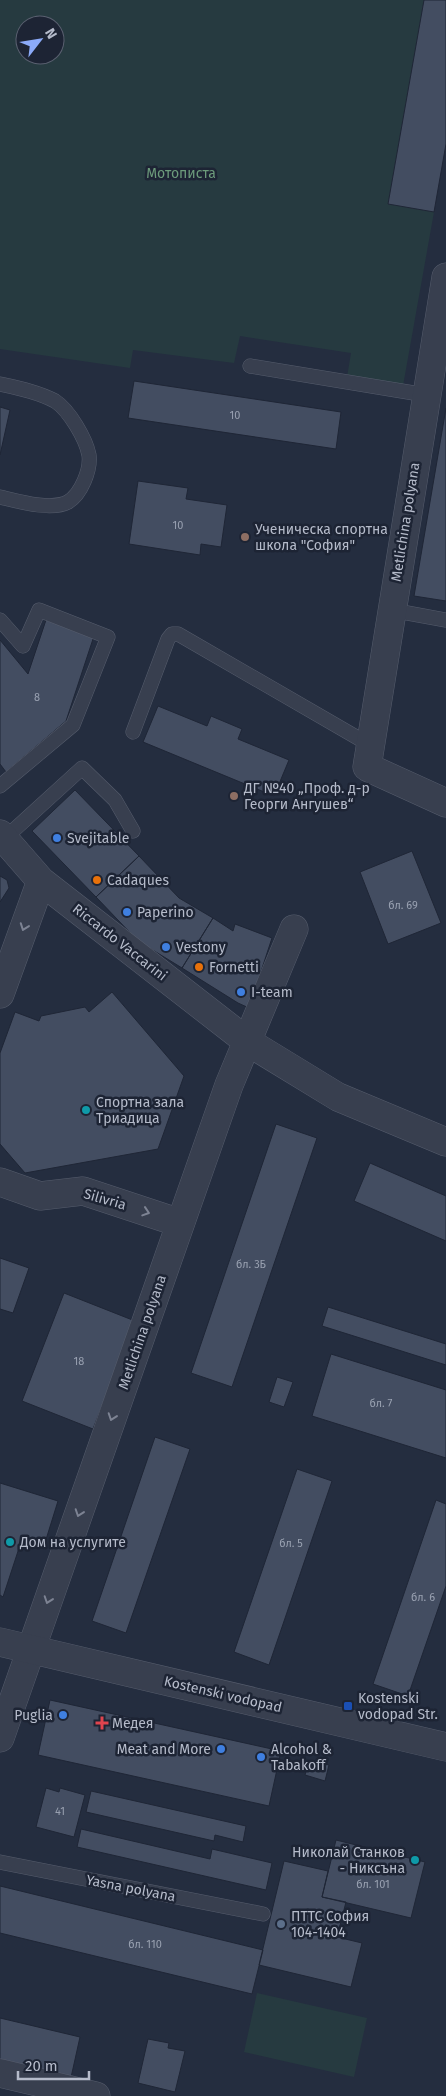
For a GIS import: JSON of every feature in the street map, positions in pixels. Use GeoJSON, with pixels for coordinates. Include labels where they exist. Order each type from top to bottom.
{"type":"FeatureCollection","features":[{"type":"Feature","properties":{"kind":"street","name":"Metlichina polyana"},"geometry":{"type":"LineString","coordinates":[[368,756],[446,277]]}},
{"type":"Feature","properties":{"kind":"street"},"geometry":{"type":"LineString","coordinates":[[368,756],[446,803]]}},
{"type":"Feature","properties":{"kind":"street","name":"Riccardo Vaccarini"},"geometry":{"type":"LineString","coordinates":[[2,836],[40,881],[248,1042],[338,1097],[446,1142]]}},
{"type":"Feature","properties":{"kind":"street"},"geometry":{"type":"LineString","coordinates":[[0,994],[40,881]]}},
{"type":"Feature","properties":{"kind":"street","name":"Metlichina polyana"},"geometry":{"type":"LineString","coordinates":[[0,1738],[229,1085],[294,929]]}},
{"type":"Feature","properties":{"kind":"street","name":"Silivria"},"geometry":{"type":"LineString","coordinates":[[0,1182],[40,1196],[83,1191],[180,1223]]}},
{"type":"Feature","properties":{"kind":"street","name":"Kostenski vodopad"},"geometry":{"type":"LineString","coordinates":[[0,1642],[446,1747]]}},
{"type":"Feature","properties":{"kind":"street"},"geometry":{"type":"LineString","coordinates":[[0,2073],[96,2096]]}},
{"type":"Feature","properties":{"kind":"lane"},"geometry":{"type":"LineString","coordinates":[[250,366],[426,395]]}},
{"type":"Feature","properties":{"kind":"lane"},"geometry":{"type":"LineString","coordinates":[[0,384],[27,390],[56,402],[78,426],[89,456],[83,486],[67,502],[41,506],[0,497]]}},
{"type":"Feature","properties":{"kind":"lane"},"geometry":{"type":"LineString","coordinates":[[0,620],[23,646],[39,610],[108,637],[73,724],[0,786]]}},
{"type":"Feature","properties":{"kind":"lane"},"geometry":{"type":"LineString","coordinates":[[391,610],[446,620]]}},
{"type":"Feature","properties":{"kind":"lane"},"geometry":{"type":"LineString","coordinates":[[133,732],[168,639],[172,634],[178,634],[368,756]]}},
{"type":"Feature","properties":{"kind":"lane"},"geometry":{"type":"LineString","coordinates":[[2,836],[82,768],[115,800],[133,830]]}},
{"type":"Feature","properties":{"kind":"lane","name":"Yasna polyana"},"geometry":{"type":"LineString","coordinates":[[0,1862],[263,1914]]}},
{"type":"Feature","properties":{"kind":"green space","name":"Мотописта"},"geometry":{"type":"Polygon","coordinates":[[[0,0],[424,0],[434,212],[403,386],[347,377],[351,353],[240,336],[234,363],[133,350],[130,368],[0,349],[0,0]]]}},
{"type":"Feature","properties":{"kind":"green space"},"geometry":{"type":"Polygon","coordinates":[[[257,1993],[367,2018],[354,2077],[244,2052],[257,1993]]]}},
{"type":"Feature","properties":{"kind":"building"},"geometry":{"type":"Polygon","coordinates":[[[424,0],[446,0],[446,144],[434,212],[388,204],[424,0]]]}},
{"type":"Feature","properties":{"kind":"building"},"geometry":{"type":"Polygon","coordinates":[[[134,381],[341,412],[336,449],[128,418],[134,381]]]}},
{"type":"Feature","properties":{"kind":"building"},"geometry":{"type":"Polygon","coordinates":[[[0,407],[10,410],[0,455],[0,407]]]}},
{"type":"Feature","properties":{"kind":"building"},"geometry":{"type":"Polygon","coordinates":[[[446,408],[446,601],[414,596],[446,408]]]}},
{"type":"Feature","properties":{"kind":"building"},"geometry":{"type":"Polygon","coordinates":[[[138,481],[188,488],[186,499],[227,505],[221,547],[201,544],[200,555],[129,544],[138,481]]]}},
{"type":"Feature","properties":{"kind":"building"},"geometry":{"type":"Polygon","coordinates":[[[46,620],[94,636],[66,721],[6,772],[0,764],[0,640],[28,674],[46,620]]]}},
{"type":"Feature","properties":{"kind":"building"},"geometry":{"type":"Polygon","coordinates":[[[158,706],[207,726],[211,716],[242,729],[238,739],[289,760],[274,796],[143,742],[158,706]]]}},
{"type":"Feature","properties":{"kind":"building"},"geometry":{"type":"Polygon","coordinates":[[[75,790],[139,856],[96,897],[32,831],[75,790]]]}},
{"type":"Feature","properties":{"kind":"building"},"geometry":{"type":"Polygon","coordinates":[[[412,851],[441,923],[388,944],[360,872],[412,851]]]}},
{"type":"Feature","properties":{"kind":"building"},"geometry":{"type":"Polygon","coordinates":[[[139,856],[179,898],[213,918],[182,968],[138,941],[96,897],[139,856]]]}},
{"type":"Feature","properties":{"kind":"building"},"geometry":{"type":"Polygon","coordinates":[[[0,876],[7,880],[9,888],[0,902],[0,876]]]}},
{"type":"Feature","properties":{"kind":"building"},"geometry":{"type":"Polygon","coordinates":[[[213,918],[233,931],[235,924],[272,938],[249,1008],[182,968],[213,918]]]}},
{"type":"Feature","properties":{"kind":"building","name":"Спортна зала Триадица"},"geometry":{"type":"Polygon","coordinates":[[[112,992],[184,1076],[158,1149],[25,1173],[0,1144],[0,1053],[15,1012],[39,1021],[41,1016],[85,1007],[89,1012],[112,992]]]}},
{"type":"Feature","properties":{"kind":"building"},"geometry":{"type":"Polygon","coordinates":[[[276,1124],[317,1138],[232,1387],[191,1373],[276,1124]]]}},
{"type":"Feature","properties":{"kind":"building"},"geometry":{"type":"Polygon","coordinates":[[[370,1163],[446,1196],[446,1241],[354,1201],[370,1163]]]}},
{"type":"Feature","properties":{"kind":"building"},"geometry":{"type":"Polygon","coordinates":[[[0,1258],[29,1268],[13,1313],[0,1309],[0,1258]]]}},
{"type":"Feature","properties":{"kind":"building"},"geometry":{"type":"Polygon","coordinates":[[[64,1293],[135,1321],[93,1429],[22,1401],[64,1293]]]}},
{"type":"Feature","properties":{"kind":"building"},"geometry":{"type":"Polygon","coordinates":[[[328,1307],[446,1344],[446,1365],[322,1326],[328,1307]]]}},
{"type":"Feature","properties":{"kind":"building"},"geometry":{"type":"Polygon","coordinates":[[[331,1354],[446,1390],[446,1458],[312,1416],[331,1354]]]}},
{"type":"Feature","properties":{"kind":"building"},"geometry":{"type":"Polygon","coordinates":[[[277,1377],[293,1382],[284,1407],[269,1402],[277,1377]]]}},
{"type":"Feature","properties":{"kind":"building"},"geometry":{"type":"Polygon","coordinates":[[[155,1437],[190,1449],[126,1633],[92,1621],[155,1437]]]}},
{"type":"Feature","properties":{"kind":"building"},"geometry":{"type":"Polygon","coordinates":[[[297,1469],[332,1481],[269,1665],[234,1652],[297,1469]]]}},
{"type":"Feature","properties":{"kind":"building","name":"Дом на услугите"},"geometry":{"type":"Polygon","coordinates":[[[0,1483],[58,1501],[44,1546],[22,1539],[3,1597],[0,1595],[0,1483]]]}},
{"type":"Feature","properties":{"kind":"building"},"geometry":{"type":"Polygon","coordinates":[[[436,1500],[446,1504],[446,1586],[408,1696],[373,1684],[436,1500]]]}},
{"type":"Feature","properties":{"kind":"building"},"geometry":{"type":"Polygon","coordinates":[[[50,1700],[281,1751],[269,1806],[38,1755],[50,1700]]]}},
{"type":"Feature","properties":{"kind":"building"},"geometry":{"type":"Polygon","coordinates":[[[309,1760],[329,1765],[325,1781],[305,1775],[309,1760]]]}},
{"type":"Feature","properties":{"kind":"building"},"geometry":{"type":"Polygon","coordinates":[[[46,1788],[59,1792],[60,1788],[85,1795],[74,1837],[36,1827],[46,1788]]]}},
{"type":"Feature","properties":{"kind":"building"},"geometry":{"type":"Polygon","coordinates":[[[91,1791],[246,1826],[243,1842],[215,1835],[214,1841],[86,1812],[91,1791]]]}},
{"type":"Feature","properties":{"kind":"building"},"geometry":{"type":"Polygon","coordinates":[[[81,1829],[210,1859],[212,1849],[272,1863],[266,1890],[77,1847],[81,1829]]]}},
{"type":"Feature","properties":{"kind":"building"},"geometry":{"type":"Polygon","coordinates":[[[336,1840],[425,1862],[411,1918],[322,1897],[336,1840]]]}},
{"type":"Feature","properties":{"kind":"building"},"geometry":{"type":"Polygon","coordinates":[[[284,1861],[328,1871],[322,1897],[346,1902],[337,1937],[362,1943],[351,1987],[259,1965],[284,1861]]]}},
{"type":"Feature","properties":{"kind":"building"},"geometry":{"type":"Polygon","coordinates":[[[0,1886],[263,1950],[252,1994],[0,1933],[0,1886]]]}},
{"type":"Feature","properties":{"kind":"building"},"geometry":{"type":"Polygon","coordinates":[[[0,2018],[80,2037],[70,2082],[0,2065],[0,2018]]]}},
{"type":"Feature","properties":{"kind":"building"},"geometry":{"type":"Polygon","coordinates":[[[148,2039],[169,2043],[168,2048],[185,2051],[175,2092],[138,2083],[148,2039]]]}},
{"type":"Feature","properties":{"kind":"place","name":"Ученическа спортна школа \"София\""},"geometry":{"type":"Point","coordinates":[245,537]}},
{"type":"Feature","properties":{"kind":"place","name":"ДГ №40 „Проф. д-р Георги Ангушев“"},"geometry":{"type":"Point","coordinates":[234,796]}},
{"type":"Feature","properties":{"kind":"place","name":"Svejitable"},"geometry":{"type":"Point","coordinates":[57,838]}},
{"type":"Feature","properties":{"kind":"place","name":"Cadaques"},"geometry":{"type":"Point","coordinates":[97,880]}},
{"type":"Feature","properties":{"kind":"place","name":"Paperino"},"geometry":{"type":"Point","coordinates":[127,912]}},
{"type":"Feature","properties":{"kind":"place","name":"Vestony"},"geometry":{"type":"Point","coordinates":[166,947]}},
{"type":"Feature","properties":{"kind":"place","name":"Fornetti"},"geometry":{"type":"Point","coordinates":[199,967]}},
{"type":"Feature","properties":{"kind":"place","name":"I-team"},"geometry":{"type":"Point","coordinates":[241,992]}},
{"type":"Feature","properties":{"kind":"place","name":"Спортна зала Триадица"},"geometry":{"type":"Point","coordinates":[86,1110]}},
{"type":"Feature","properties":{"kind":"place","name":"Дом на услугите"},"geometry":{"type":"Point","coordinates":[10,1542]}},
{"type":"Feature","properties":{"kind":"place","name":"Kostenski vodopad Str."},"geometry":{"type":"Point","coordinates":[348,1706]}},
{"type":"Feature","properties":{"kind":"place","name":"Puglia"},"geometry":{"type":"Point","coordinates":[63,1715]}},
{"type":"Feature","properties":{"kind":"place","name":"Медея"},"geometry":{"type":"Point","coordinates":[102,1723]}},
{"type":"Feature","properties":{"kind":"place","name":"Meat and More"},"geometry":{"type":"Point","coordinates":[221,1749]}},
{"type":"Feature","properties":{"kind":"place","name":"Alcohol & Tabakoff"},"geometry":{"type":"Point","coordinates":[261,1757]}},
{"type":"Feature","properties":{"kind":"place","name":"Николай Станков - Никсъна"},"geometry":{"type":"Point","coordinates":[415,1860]}},
{"type":"Feature","properties":{"kind":"place","name":"ПТТС София 104-1404"},"geometry":{"type":"Point","coordinates":[281,1924]}}]}
